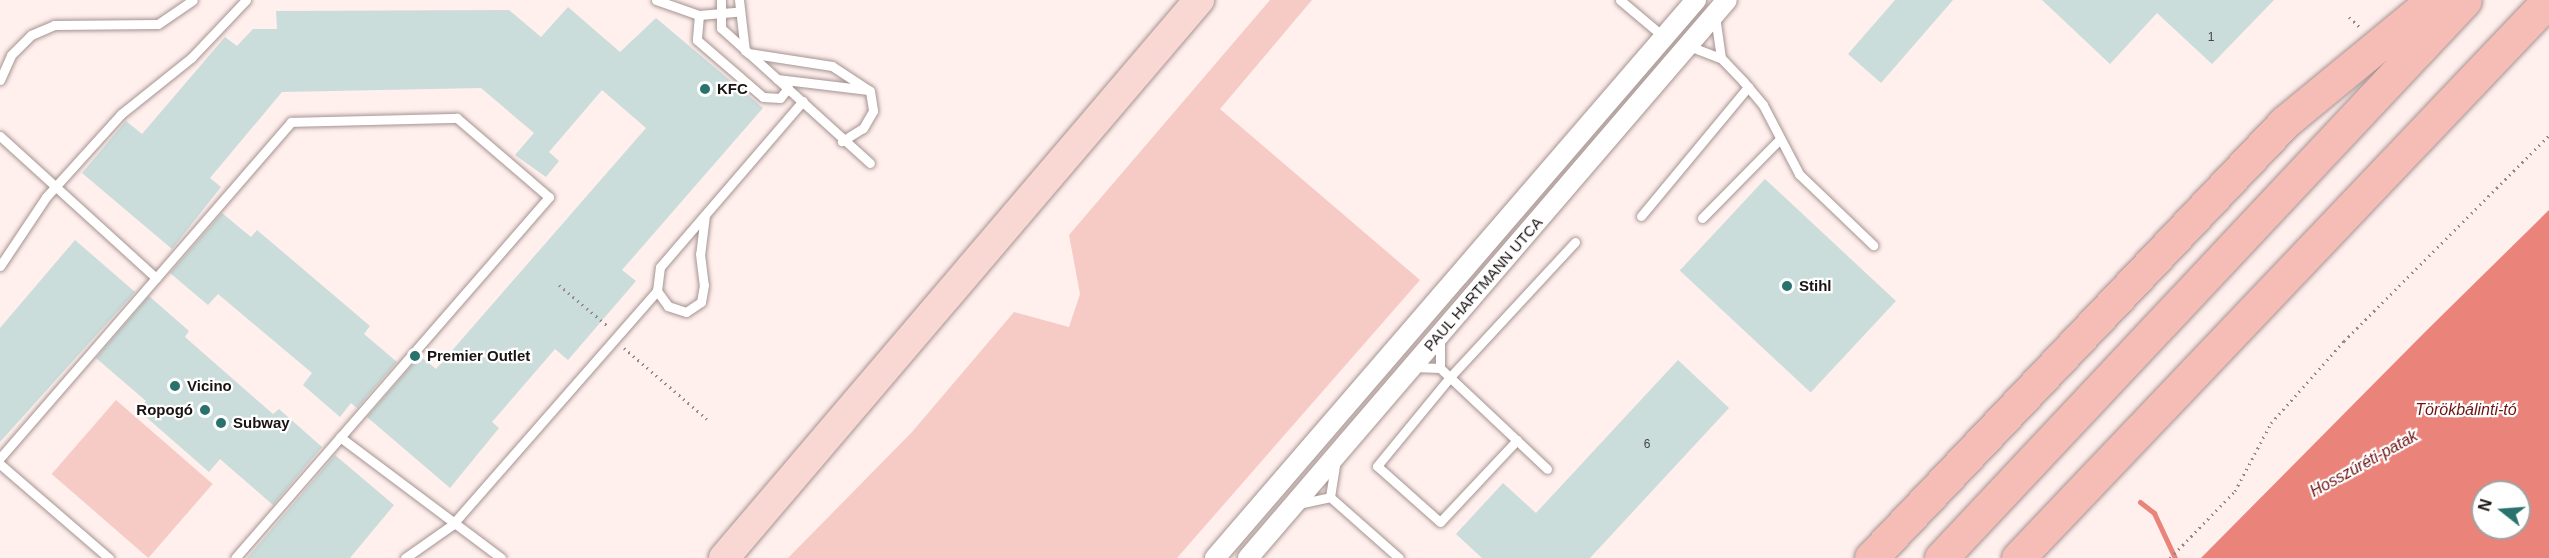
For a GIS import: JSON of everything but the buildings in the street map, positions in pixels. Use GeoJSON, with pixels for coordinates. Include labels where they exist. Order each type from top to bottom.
{"type":"FeatureCollection","features":[{"type":"Feature","properties":{"kind":"highway"},"geometry":{"type":"LineString","coordinates":[[1871,558],[2053,370],[2285,122],[2433,0]]}},
{"type":"Feature","properties":{"kind":"highway"},"geometry":{"type":"LineString","coordinates":[[1941,558],[2465,0]]}},
{"type":"Feature","properties":{"kind":"highway"},"geometry":{"type":"LineString","coordinates":[[2018,558],[2549,0]]}},
{"type":"Feature","properties":{"kind":"highway"},"geometry":{"type":"LineString","coordinates":[[2048,558],[2216,350]]}},
{"type":"Feature","properties":{"kind":"main road"},"geometry":{"type":"LineString","coordinates":[[724,558],[1199,0]]}},
{"type":"Feature","properties":{"kind":"street","name":"PAUL HARTMANN UTCA"},"geometry":{"type":"LineString","coordinates":[[1215,558],[1696,0]]}},
{"type":"Feature","properties":{"kind":"street","name":"PAUL HARTMANN UTCA"},"geometry":{"type":"LineString","coordinates":[[1248,558],[1721,8]]}},
{"type":"Feature","properties":{"kind":"lane"},"geometry":{"type":"LineString","coordinates":[[0,80],[25,42],[54,25],[158,24],[193,0]]}},
{"type":"Feature","properties":{"kind":"lane"},"geometry":{"type":"LineString","coordinates":[[0,266],[56,187],[121,114],[190,58],[246,0]]}},
{"type":"Feature","properties":{"kind":"lane"},"geometry":{"type":"LineString","coordinates":[[721,0],[718,13],[721,28],[746,53],[803,101],[842,141],[870,163]]}},
{"type":"Feature","properties":{"kind":"lane"},"geometry":{"type":"LineString","coordinates":[[739,0],[737,12],[746,53]]}},
{"type":"Feature","properties":{"kind":"lane"},"geometry":{"type":"LineString","coordinates":[[1620,0],[1664,37]]}},
{"type":"Feature","properties":{"kind":"lane"},"geometry":{"type":"LineString","coordinates":[[660,2],[699,15],[737,12]]}},
{"type":"Feature","properties":{"kind":"lane"},"geometry":{"type":"LineString","coordinates":[[1721,8],[1721,58]]}},
{"type":"Feature","properties":{"kind":"lane"},"geometry":{"type":"LineString","coordinates":[[699,15],[697,40],[763,97],[780,98],[788,88]]}},
{"type":"Feature","properties":{"kind":"lane"},"geometry":{"type":"LineString","coordinates":[[1689,46],[1721,58],[1748,87],[1763,105],[1778,141],[1799,174],[1873,245]]}},
{"type":"Feature","properties":{"kind":"lane"},"geometry":{"type":"LineString","coordinates":[[746,53],[832,66],[870,91],[873,111],[863,128],[842,141]]}},
{"type":"Feature","properties":{"kind":"lane"},"geometry":{"type":"LineString","coordinates":[[777,79],[870,91]]}},
{"type":"Feature","properties":{"kind":"lane"},"geometry":{"type":"LineString","coordinates":[[1641,216],[1748,87]]}},
{"type":"Feature","properties":{"kind":"lane"},"geometry":{"type":"LineString","coordinates":[[405,558],[452,525],[657,291],[660,267],[803,101]]}},
{"type":"Feature","properties":{"kind":"lane"},"geometry":{"type":"LineString","coordinates":[[0,458],[291,122],[457,118],[549,197],[235,558]]}},
{"type":"Feature","properties":{"kind":"lane"},"geometry":{"type":"LineString","coordinates":[[0,136],[156,278]]}},
{"type":"Feature","properties":{"kind":"lane"},"geometry":{"type":"LineString","coordinates":[[1702,218],[1778,141]]}},
{"type":"Feature","properties":{"kind":"lane"},"geometry":{"type":"LineString","coordinates":[[657,291],[668,306],[686,312],[701,302],[705,215]]}},
{"type":"Feature","properties":{"kind":"lane"},"geometry":{"type":"LineString","coordinates":[[1516,440],[1440,522],[1377,466],[1450,377],[1575,242]]}},
{"type":"Feature","properties":{"kind":"lane"},"geometry":{"type":"LineString","coordinates":[[1440,335],[1440,368]]}},
{"type":"Feature","properties":{"kind":"lane"},"geometry":{"type":"LineString","coordinates":[[1411,367],[1440,368],[1547,469]]}},
{"type":"Feature","properties":{"kind":"lane"},"geometry":{"type":"LineString","coordinates":[[340,437],[452,525],[501,558]]}},
{"type":"Feature","properties":{"kind":"lane"},"geometry":{"type":"LineString","coordinates":[[1330,497],[1338,454]]}},
{"type":"Feature","properties":{"kind":"lane"},"geometry":{"type":"LineString","coordinates":[[0,464],[109,558]]}},
{"type":"Feature","properties":{"kind":"lane"},"geometry":{"type":"LineString","coordinates":[[1293,505],[1330,497]]}},
{"type":"Feature","properties":{"kind":"lane"},"geometry":{"type":"LineString","coordinates":[[1330,497],[1400,558]]}},
{"type":"Feature","properties":{"kind":"path"},"geometry":{"type":"LineString","coordinates":[[2349,16],[2362,29]]}},
{"type":"Feature","properties":{"kind":"path"},"geometry":{"type":"LineString","coordinates":[[2170,558],[2188,534],[2235,491],[2271,423],[2344,341],[2549,135]]}},
{"type":"Feature","properties":{"kind":"path"},"geometry":{"type":"LineString","coordinates":[[559,285],[618,335],[621,346],[707,420]]}},
{"type":"Feature","properties":{"kind":"shaded area"},"geometry":{"type":"Polygon","coordinates":[[[1270,0],[1312,0],[1220,109],[1420,280],[1177,558],[788,558],[912,432],[1014,312],[1069,327],[1080,294],[1069,235],[1270,0]]]}},
{"type":"Feature","properties":{"kind":"shaded area"},"geometry":{"type":"Polygon","coordinates":[[[116,400],[213,484],[148,558],[52,474],[116,400]]]}},
{"type":"Feature","properties":{"kind":"water","name":"Törökbálinti-tó"},"geometry":{"type":"Polygon","coordinates":[[[2549,210],[2549,558],[2201,558],[2425,332],[2549,210]]]}},
{"type":"Feature","properties":{"kind":"waterway"},"geometry":{"type":"LineString","coordinates":[[2140,502],[2154,513],[2175,558]]}},
{"type":"Feature","properties":{"kind":"place","name":"KFC"},"geometry":{"type":"Point","coordinates":[705,89]}},
{"type":"Feature","properties":{"kind":"place","name":"Stihl"},"geometry":{"type":"Point","coordinates":[1787,286]}},
{"type":"Feature","properties":{"kind":"place","name":"Premier Outlet"},"geometry":{"type":"Point","coordinates":[415,356]}},
{"type":"Feature","properties":{"kind":"place","name":"Vicino"},"geometry":{"type":"Point","coordinates":[175,386]}},
{"type":"Feature","properties":{"kind":"place","name":"Ropogó"},"geometry":{"type":"Point","coordinates":[205,410]}},
{"type":"Feature","properties":{"kind":"place","name":"Subway"},"geometry":{"type":"Point","coordinates":[221,423]}},
{"type":"Feature","properties":{"kind":"water label","name":"Hosszúréti-patak"},"geometry":{"type":"Point","coordinates":[2364,464]}}]}
